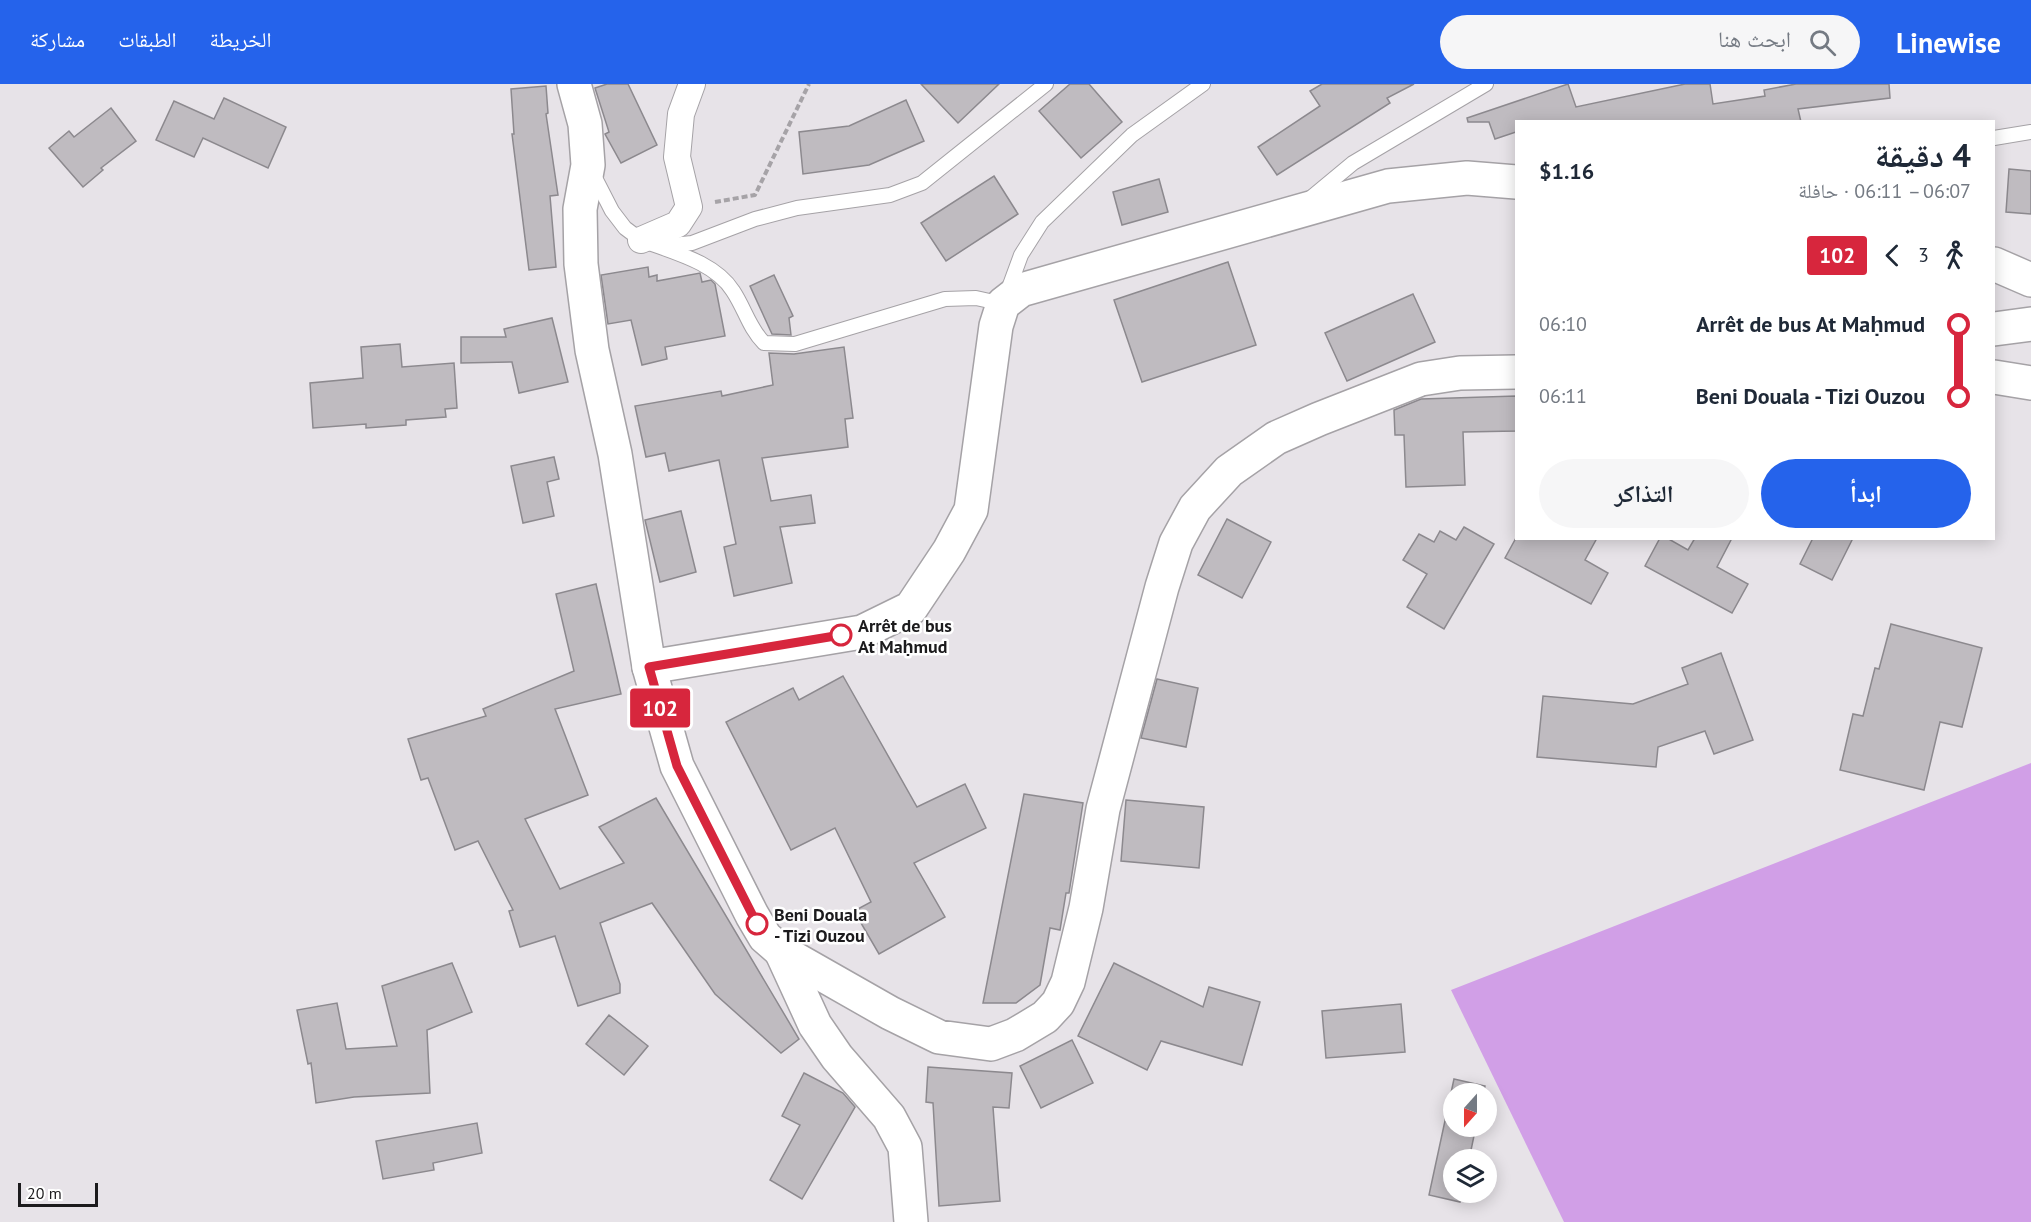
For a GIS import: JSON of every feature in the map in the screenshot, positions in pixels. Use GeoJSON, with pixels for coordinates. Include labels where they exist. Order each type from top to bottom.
{"type":"FeatureCollection","features":[{"type":"Feature","properties":{"kind":"main road"},"geometry":{"type":"LineString","coordinates":[[574,84],[585,124],[588,165],[580,209],[581,264],[592,350],[615,454],[649,667],[677,766],[752,915],[765,936],[781,951],[890,1013],[939,1037],[991,1044],[1015,1035],[1045,1017],[1058,1003],[1068,982],[1086,908],[1103,809],[1159,598],[1176,543],[1195,508],[1229,471],[1276,438],[1319,419],[1421,379],[1460,373],[1515,372]]}},
{"type":"Feature","properties":{"kind":"main road"},"geometry":{"type":"LineString","coordinates":[[649,667],[862,632],[911,608],[949,551],[971,510],[996,326],[1003,304],[1021,290],[1388,186],[1467,178],[1515,182]]}},
{"type":"Feature","properties":{"kind":"main road"},"geometry":{"type":"LineString","coordinates":[[1995,264],[2031,280]]}},
{"type":"Feature","properties":{"kind":"main road"},"geometry":{"type":"LineString","coordinates":[[1995,329],[2031,324]]}},
{"type":"Feature","properties":{"kind":"main road"},"geometry":{"type":"LineString","coordinates":[[1995,377],[2031,383]]}},
{"type":"Feature","properties":{"kind":"main road"},"geometry":{"type":"LineString","coordinates":[[781,951],[815,1025],[837,1057],[889,1117],[905,1147],[911,1222]]}},
{"type":"Feature","properties":{"kind":"street"},"geometry":{"type":"LineString","coordinates":[[641,240],[678,224],[688,207],[677,158],[681,114],[692,84]]}},
{"type":"Feature","properties":{"kind":"lane"},"geometry":{"type":"LineString","coordinates":[[641,240],[673,245],[692,243],[755,219],[797,208],[890,195],[911,187],[946,165],[1046,84]]}},
{"type":"Feature","properties":{"kind":"lane"},"geometry":{"type":"LineString","coordinates":[[588,165],[612,211],[625,228],[641,240],[700,264],[717,274],[733,290],[753,332],[764,343],[795,344],[945,299],[976,298],[1003,304],[1021,255],[1042,222],[1132,135],[1203,84]]}},
{"type":"Feature","properties":{"kind":"lane"},"geometry":{"type":"LineString","coordinates":[[1292,213],[1353,164],[1486,84]]}},
{"type":"Feature","properties":{"kind":"lane"},"geometry":{"type":"LineString","coordinates":[[1995,138],[2031,132]]}},
{"type":"Feature","properties":{"kind":"path"},"geometry":{"type":"LineString","coordinates":[[688,207],[755,195],[809,84]]}},
{"type":"Feature","properties":{"kind":"shaded area"},"geometry":{"type":"Polygon","coordinates":[[[2031,763],[2031,1222],[1564,1222],[1451,990],[2031,763]]]}},
{"type":"Feature","properties":{"kind":"building"},"geometry":{"type":"Polygon","coordinates":[[[607,84],[628,84],[657,145],[621,163],[605,134],[609,132],[595,88],[607,84]]]}},
{"type":"Feature","properties":{"kind":"building"},"geometry":{"type":"Polygon","coordinates":[[[921,84],[999,84],[958,123],[921,84]]]}},
{"type":"Feature","properties":{"kind":"building"},"geometry":{"type":"Polygon","coordinates":[[[1070,84],[1089,84],[1122,122],[1081,158],[1039,111],[1070,84]]]}},
{"type":"Feature","properties":{"kind":"building"},"geometry":{"type":"Polygon","coordinates":[[[1322,84],[1414,84],[1387,98],[1390,103],[1277,175],[1258,147],[1320,106],[1310,91],[1322,84]]]}},
{"type":"Feature","properties":{"kind":"building"},"geometry":{"type":"Polygon","coordinates":[[[1568,84],[1576,107],[1685,84],[1710,84],[1713,104],[1765,96],[1764,90],[1796,84],[1889,84],[1890,98],[1798,109],[1801,120],[1515,120],[1515,132],[1495,139],[1489,122],[1468,122],[1467,118],[1568,84]]]}},
{"type":"Feature","properties":{"kind":"building"},"geometry":{"type":"Polygon","coordinates":[[[546,86],[548,113],[546,114],[558,195],[550,196],[556,267],[529,270],[512,134],[514,134],[511,89],[546,86]]]}},
{"type":"Feature","properties":{"kind":"building"},"geometry":{"type":"Polygon","coordinates":[[[224,98],[286,127],[268,168],[203,138],[194,157],[156,140],[174,101],[214,119],[224,98]]]}},
{"type":"Feature","properties":{"kind":"building"},"geometry":{"type":"Polygon","coordinates":[[[906,100],[924,141],[869,165],[803,174],[799,132],[849,126],[906,100]]]}},
{"type":"Feature","properties":{"kind":"building"},"geometry":{"type":"Polygon","coordinates":[[[111,108],[136,141],[101,168],[103,170],[83,187],[49,148],[69,131],[74,137],[111,108]]]}},
{"type":"Feature","properties":{"kind":"building"},"geometry":{"type":"Polygon","coordinates":[[[2009,169],[2031,171],[2031,214],[2006,212],[2009,169]]]}},
{"type":"Feature","properties":{"kind":"building"},"geometry":{"type":"Polygon","coordinates":[[[994,176],[1018,214],[946,261],[921,223],[994,176]]]}},
{"type":"Feature","properties":{"kind":"building"},"geometry":{"type":"Polygon","coordinates":[[[1159,179],[1168,212],[1122,225],[1113,192],[1159,179]]]}},
{"type":"Feature","properties":{"kind":"building"},"geometry":{"type":"Polygon","coordinates":[[[1228,262],[1256,345],[1142,382],[1114,300],[1228,262]]]}},
{"type":"Feature","properties":{"kind":"building"},"geometry":{"type":"Polygon","coordinates":[[[648,267],[649,277],[657,275],[657,281],[700,273],[702,282],[711,280],[715,284],[725,336],[665,347],[667,359],[642,365],[631,320],[608,324],[601,275],[648,267]]]}},
{"type":"Feature","properties":{"kind":"building"},"geometry":{"type":"Polygon","coordinates":[[[774,275],[793,316],[789,318],[791,335],[772,334],[750,286],[774,275]]]}},
{"type":"Feature","properties":{"kind":"building"},"geometry":{"type":"Polygon","coordinates":[[[1413,294],[1435,342],[1347,381],[1325,333],[1413,294]]]}},
{"type":"Feature","properties":{"kind":"building"},"geometry":{"type":"Polygon","coordinates":[[[552,318],[568,382],[519,393],[512,362],[461,363],[461,337],[506,337],[504,329],[552,318]]]}},
{"type":"Feature","properties":{"kind":"building"},"geometry":{"type":"Polygon","coordinates":[[[400,344],[402,367],[454,363],[457,408],[445,409],[446,417],[406,420],[406,425],[366,428],[366,424],[313,428],[310,383],[363,378],[361,347],[400,344]]]}},
{"type":"Feature","properties":{"kind":"building"},"geometry":{"type":"Polygon","coordinates":[[[844,347],[853,418],[845,419],[848,447],[762,458],[771,501],[811,495],[815,523],[780,527],[792,583],[734,596],[724,547],[736,544],[719,460],[669,471],[665,453],[646,457],[635,406],[721,391],[722,396],[773,385],[769,353],[794,354],[844,347]]]}},
{"type":"Feature","properties":{"kind":"building"},"geometry":{"type":"Polygon","coordinates":[[[1515,396],[1515,431],[1463,432],[1465,485],[1406,487],[1404,435],[1395,435],[1394,410],[1421,399],[1515,396]]]}},
{"type":"Feature","properties":{"kind":"building"},"geometry":{"type":"Polygon","coordinates":[[[554,457],[559,479],[547,482],[554,516],[523,523],[511,466],[554,457]]]}},
{"type":"Feature","properties":{"kind":"building"},"geometry":{"type":"Polygon","coordinates":[[[681,511],[696,572],[660,582],[645,520],[681,511]]]}},
{"type":"Feature","properties":{"kind":"building"},"geometry":{"type":"Polygon","coordinates":[[[1227,519],[1271,542],[1242,598],[1198,575],[1227,519]]]}},
{"type":"Feature","properties":{"kind":"building"},"geometry":{"type":"Polygon","coordinates":[[[1464,527],[1494,544],[1444,629],[1407,607],[1427,574],[1403,560],[1419,534],[1434,542],[1440,531],[1456,540],[1464,527]]]}},
{"type":"Feature","properties":{"kind":"building"},"geometry":{"type":"Polygon","coordinates":[[[1515,540],[1596,540],[1585,560],[1608,573],[1591,604],[1505,558],[1515,540]]]}},
{"type":"Feature","properties":{"kind":"building"},"geometry":{"type":"Polygon","coordinates":[[[1659,540],[1670,540],[1688,550],[1694,540],[1731,540],[1717,567],[1748,584],[1732,613],[1645,566],[1659,540]]]}},
{"type":"Feature","properties":{"kind":"building"},"geometry":{"type":"Polygon","coordinates":[[[1812,540],[1852,540],[1832,580],[1800,564],[1812,540]]]}},
{"type":"Feature","properties":{"kind":"building"},"geometry":{"type":"Polygon","coordinates":[[[596,584],[621,694],[555,709],[588,795],[525,819],[560,889],[624,863],[599,827],[656,798],[799,1039],[781,1053],[715,994],[652,903],[600,923],[620,984],[620,993],[578,1006],[555,936],[520,947],[509,911],[513,910],[478,841],[455,850],[428,778],[421,780],[408,739],[486,716],[483,709],[574,671],[556,594],[596,584]]]}},
{"type":"Feature","properties":{"kind":"building"},"geometry":{"type":"Polygon","coordinates":[[[1891,624],[1982,648],[1962,727],[1940,722],[1924,790],[1840,770],[1853,714],[1863,716],[1875,668],[1879,669],[1891,624]]]}},
{"type":"Feature","properties":{"kind":"building"},"geometry":{"type":"Polygon","coordinates":[[[1721,653],[1753,740],[1714,754],[1705,731],[1658,747],[1656,767],[1537,757],[1543,696],[1633,704],[1688,684],[1682,668],[1721,653]]]}},
{"type":"Feature","properties":{"kind":"building"},"geometry":{"type":"Polygon","coordinates":[[[843,676],[917,807],[965,784],[986,828],[914,863],[945,917],[879,954],[854,911],[871,902],[835,828],[791,850],[726,722],[793,688],[799,700],[843,676]]]}},
{"type":"Feature","properties":{"kind":"building"},"geometry":{"type":"Polygon","coordinates":[[[1157,679],[1198,688],[1186,747],[1141,738],[1157,679]]]}},
{"type":"Feature","properties":{"kind":"building"},"geometry":{"type":"Polygon","coordinates":[[[1024,794],[1083,803],[1069,893],[1066,893],[1060,930],[1050,928],[1040,985],[1016,1003],[983,1003],[1024,794]]]}},
{"type":"Feature","properties":{"kind":"building"},"geometry":{"type":"Polygon","coordinates":[[[1126,800],[1204,807],[1199,868],[1121,861],[1126,800]]]}},
{"type":"Feature","properties":{"kind":"building"},"geometry":{"type":"Polygon","coordinates":[[[452,963],[472,1012],[427,1030],[430,1093],[354,1097],[316,1103],[311,1063],[308,1064],[297,1010],[337,1003],[346,1049],[397,1046],[382,986],[452,963]]]}},
{"type":"Feature","properties":{"kind":"building"},"geometry":{"type":"Polygon","coordinates":[[[1114,963],[1203,1007],[1209,987],[1260,1002],[1242,1065],[1161,1041],[1147,1070],[1078,1036],[1114,963]]]}},
{"type":"Feature","properties":{"kind":"building"},"geometry":{"type":"Polygon","coordinates":[[[1401,1004],[1405,1052],[1326,1058],[1322,1011],[1401,1004]]]}},
{"type":"Feature","properties":{"kind":"building"},"geometry":{"type":"Polygon","coordinates":[[[609,1015],[648,1046],[624,1075],[586,1044],[609,1015]]]}},
{"type":"Feature","properties":{"kind":"building"},"geometry":{"type":"Polygon","coordinates":[[[1072,1040],[1093,1083],[1041,1108],[1020,1066],[1072,1040]]]}},
{"type":"Feature","properties":{"kind":"building"},"geometry":{"type":"Polygon","coordinates":[[[928,1067],[1012,1073],[1009,1108],[993,1107],[1000,1201],[939,1206],[933,1103],[926,1102],[928,1067]]]}},
{"type":"Feature","properties":{"kind":"building"},"geometry":{"type":"Polygon","coordinates":[[[804,1073],[843,1093],[855,1107],[802,1199],[770,1180],[800,1125],[782,1116],[804,1073]]]}},
{"type":"Feature","properties":{"kind":"building"},"geometry":{"type":"Polygon","coordinates":[[[1454,1079],[1472,1083],[1453,1083],[1454,1079]]]}},
{"type":"Feature","properties":{"kind":"building"},"geometry":{"type":"Polygon","coordinates":[[[477,1123],[482,1153],[433,1163],[434,1170],[383,1179],[376,1141],[477,1123]]]}},
{"type":"Feature","properties":{"kind":"building"},"geometry":{"type":"Polygon","coordinates":[[[1443,1130],[1443,1137],[1474,1137],[1471,1149],[1443,1149],[1443,1198],[1429,1195],[1443,1130]]]}},
{"type":"Feature","properties":{"kind":"bus line","name":"102"},"geometry":{"type":"LineString","coordinates":[[757,924],[677,766],[649,667],[841,635]]}},
{"type":"Feature","properties":{"kind":"place","name":"Arrêt de bus At Maḥmud"},"geometry":{"type":"Point","coordinates":[841,635]}},
{"type":"Feature","properties":{"kind":"place","name":"Beni Douala - Tizi Ouzou"},"geometry":{"type":"Point","coordinates":[757,924]}}]}
